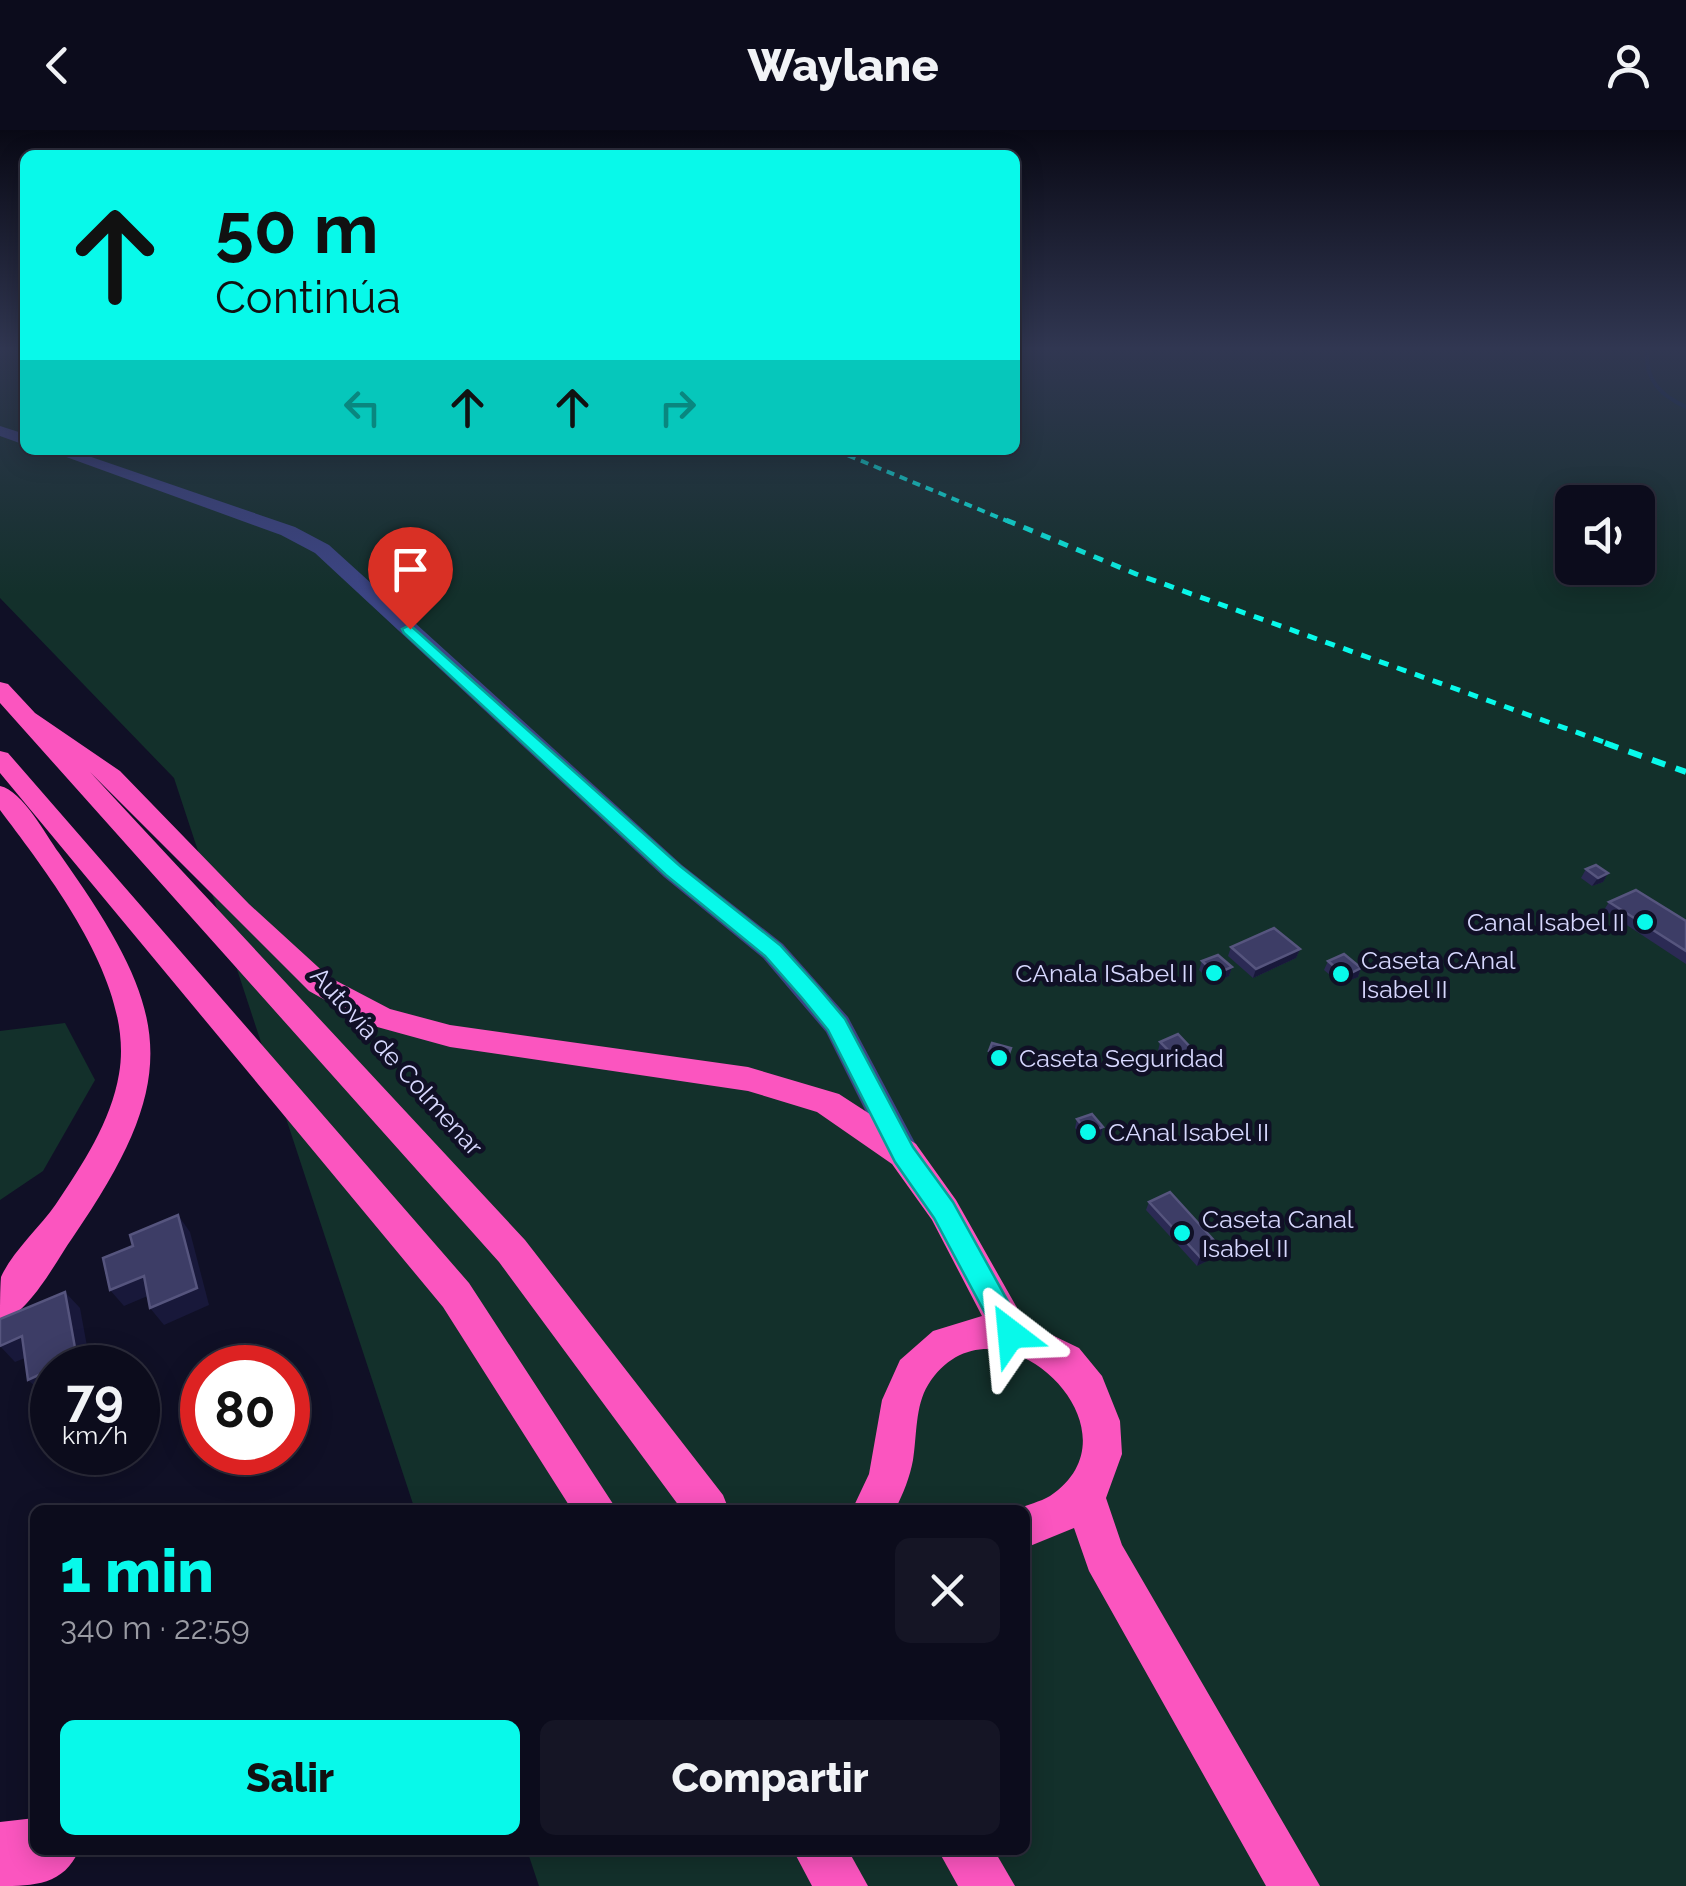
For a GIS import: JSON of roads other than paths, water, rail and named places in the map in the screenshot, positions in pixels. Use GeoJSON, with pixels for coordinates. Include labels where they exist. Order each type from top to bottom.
{"type":"FeatureCollection","features":[{"type":"Feature","properties":{"kind":"highway","name":"Autovía de Colmenar"},"geometry":{"type":"LineString","coordinates":[[0,690],[512,1251],[704,1505]]}},
{"type":"Feature","properties":{"kind":"highway"},"geometry":{"type":"LineString","coordinates":[[27,718],[111,776],[290,961],[349,1002],[411,1028],[450,1036],[792,1090],[862,1122],[904,1154],[944,1210],[1011,1334]]}},
{"type":"Feature","properties":{"kind":"highway"},"geometry":{"type":"LineString","coordinates":[[0,758],[456,1294],[593,1505]]}},
{"type":"Feature","properties":{"kind":"highway"},"geometry":{"type":"LineString","coordinates":[[0,794],[106,953],[126,991],[138,1042],[136,1076],[110,1141],[64,1220],[0,1306]]}},
{"type":"Feature","properties":{"kind":"highway"},"geometry":{"type":"LineString","coordinates":[[881,1493],[907,1384],[924,1359],[950,1341],[979,1333],[1011,1334],[1040,1343],[1065,1359],[1086,1382],[1099,1410],[1104,1439],[1099,1468],[1084,1495],[1060,1515],[1030,1524]]}},
{"type":"Feature","properties":{"kind":"highway"},"geometry":{"type":"LineString","coordinates":[[1084,1495],[1104,1556],[1294,1886]]}},
{"type":"Feature","properties":{"kind":"highway"},"geometry":{"type":"LineString","coordinates":[[0,1847],[30,1844]]}},
{"type":"Feature","properties":{"kind":"highway"},"geometry":{"type":"LineString","coordinates":[[0,1882],[46,1855]]}},
{"type":"Feature","properties":{"kind":"highway"},"geometry":{"type":"LineString","coordinates":[[821,1855],[842,1886]]}},
{"type":"Feature","properties":{"kind":"highway"},"geometry":{"type":"LineString","coordinates":[[966,1855],[989,1886]]}},
{"type":"Feature","properties":{"kind":"street"},"geometry":{"type":"LineString","coordinates":[[70,455],[288,530],[322,549],[673,870],[772,951],[837,1025],[904,1154]]}},
{"type":"Feature","properties":{"kind":"railway"},"geometry":{"type":"LineString","coordinates":[[847,455],[1012,523]]}},
{"type":"Feature","properties":{"kind":"railway"},"geometry":{"type":"LineString","coordinates":[[1006,520],[1136,574],[1612,745]]}},
{"type":"Feature","properties":{"kind":"railway"},"geometry":{"type":"LineString","coordinates":[[1605,743],[1686,772]]}},
{"type":"Feature","properties":{"kind":"place","name":"Canal Isabel II"},"geometry":{"type":"Point","coordinates":[1645,922]}},
{"type":"Feature","properties":{"kind":"place","name":"CAnala ISabel II"},"geometry":{"type":"Point","coordinates":[1214,973]}},
{"type":"Feature","properties":{"kind":"place","name":"Caseta CAnal Isabel II"},"geometry":{"type":"Point","coordinates":[1341,974]}},
{"type":"Feature","properties":{"kind":"place","name":"Caseta Seguridad"},"geometry":{"type":"Point","coordinates":[999,1058]}},
{"type":"Feature","properties":{"kind":"place","name":"CAnal Isabel II"},"geometry":{"type":"Point","coordinates":[1088,1132]}},
{"type":"Feature","properties":{"kind":"place","name":"Caseta Canal Isabel II"},"geometry":{"type":"Point","coordinates":[1182,1233]}}]}
